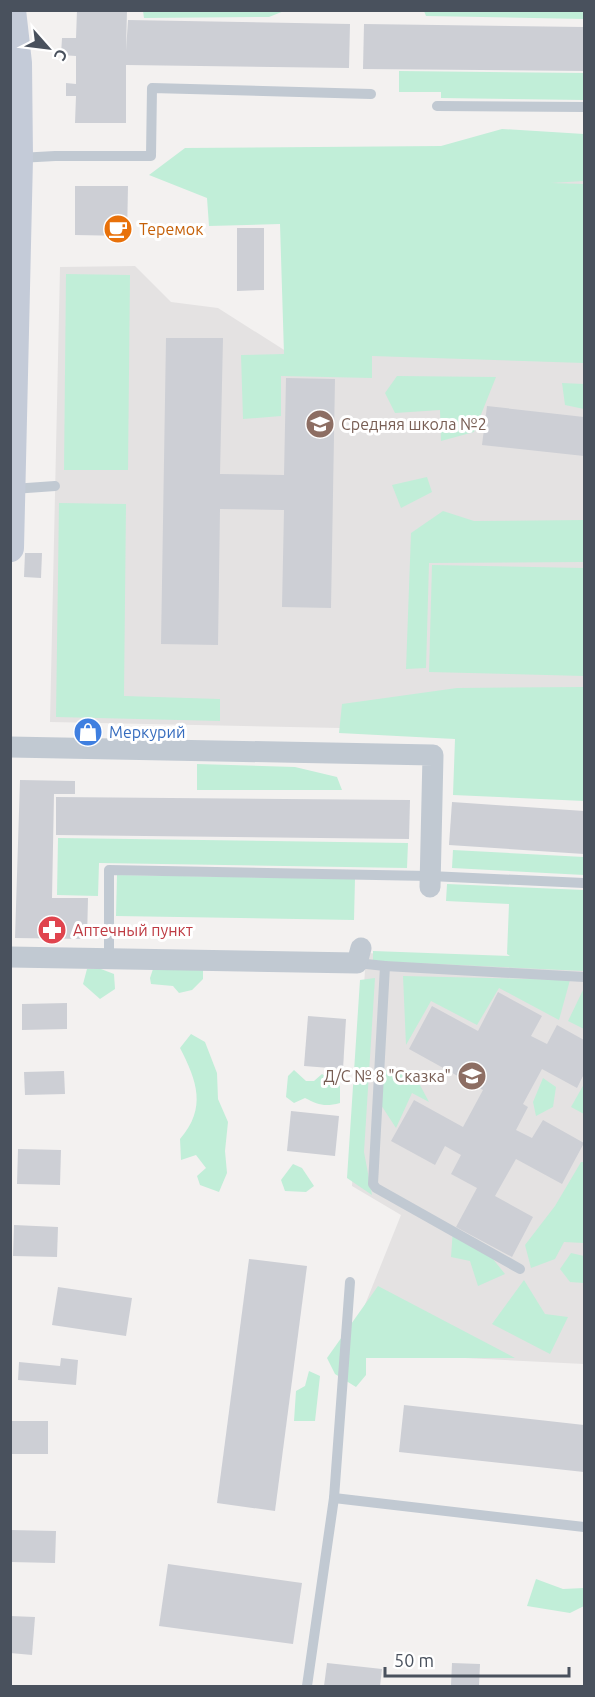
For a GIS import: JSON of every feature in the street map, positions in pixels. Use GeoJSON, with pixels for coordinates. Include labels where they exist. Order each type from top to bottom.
{"type":"FeatureCollection","features":[{"type":"Feature","properties":{"kind":"street"},"geometry":{"type":"LineString","coordinates":[[10,548],[21,212],[12,10]]}},
{"type":"Feature","properties":{"kind":"street"},"geometry":{"type":"LineString","coordinates":[[10,747],[433,754],[430,882]]}},
{"type":"Feature","properties":{"kind":"street"},"geometry":{"type":"LineString","coordinates":[[10,957],[108,959],[359,956]]}},
{"type":"Feature","properties":{"kind":"lane"},"geometry":{"type":"LineString","coordinates":[[19,158],[152,156],[152,87],[371,94]]}},
{"type":"Feature","properties":{"kind":"lane"},"geometry":{"type":"LineString","coordinates":[[436,106],[585,107]]}},
{"type":"Feature","properties":{"kind":"lane"},"geometry":{"type":"LineString","coordinates":[[13,489],[55,486]]}},
{"type":"Feature","properties":{"kind":"lane"},"geometry":{"type":"LineString","coordinates":[[108,959],[109,870],[430,882],[585,883]]}},
{"type":"Feature","properties":{"kind":"lane"},"geometry":{"type":"LineString","coordinates":[[359,956],[385,966],[585,977]]}},
{"type":"Feature","properties":{"kind":"lane"},"geometry":{"type":"LineString","coordinates":[[385,966],[373,1184],[376,1188],[520,1269]]}},
{"type":"Feature","properties":{"kind":"lane"},"geometry":{"type":"LineString","coordinates":[[307,1686],[334,1498],[350,1282]]}},
{"type":"Feature","properties":{"kind":"lane"},"geometry":{"type":"LineString","coordinates":[[334,1498],[585,1527]]}},
{"type":"Feature","properties":{"kind":"shaded area","name":"Средняя школа №2"},"geometry":{"type":"Polygon","coordinates":[[[307,167],[584,172],[584,733],[50,722],[60,267],[135,266],[171,302],[218,308],[303,362],[307,167]]]}},
{"type":"Feature","properties":{"kind":"shaded area","name":"Д/С № 8 \"Сказка\""},"geometry":{"type":"Polygon","coordinates":[[[366,953],[584,965],[584,1364],[346,1352],[401,1215],[352,1186],[366,953]]]}},
{"type":"Feature","properties":{"kind":"green space"},"geometry":{"type":"Polygon","coordinates":[[[143,10],[284,11],[269,17],[144,18],[143,10]]]}},
{"type":"Feature","properties":{"kind":"green space"},"geometry":{"type":"Polygon","coordinates":[[[424,11],[584,11],[584,19],[426,16],[424,11]]]}},
{"type":"Feature","properties":{"kind":"green space"},"geometry":{"type":"Polygon","coordinates":[[[399,71],[584,73],[584,100],[441,98],[441,92],[399,92],[399,71]]]}},
{"type":"Feature","properties":{"kind":"green space"},"geometry":{"type":"Polygon","coordinates":[[[502,129],[584,134],[584,181],[551,183],[584,184],[584,363],[372,356],[372,378],[281,376],[281,416],[243,419],[241,355],[284,354],[280,224],[209,226],[207,198],[149,175],[185,148],[441,146],[502,129]]]}},
{"type":"Feature","properties":{"kind":"green space"},"geometry":{"type":"Polygon","coordinates":[[[66,274],[130,275],[128,470],[64,470],[66,274]]]}},
{"type":"Feature","properties":{"kind":"green space"},"geometry":{"type":"Polygon","coordinates":[[[397,376],[496,377],[474,432],[441,441],[440,410],[395,413],[385,393],[397,376]]]}},
{"type":"Feature","properties":{"kind":"green space"},"geometry":{"type":"Polygon","coordinates":[[[562,383],[584,384],[584,409],[565,405],[562,383]]]}},
{"type":"Feature","properties":{"kind":"green space"},"geometry":{"type":"Polygon","coordinates":[[[427,477],[432,492],[401,508],[392,485],[427,477]]]}},
{"type":"Feature","properties":{"kind":"green space"},"geometry":{"type":"Polygon","coordinates":[[[59,503],[126,504],[124,696],[220,699],[220,721],[56,717],[59,503]]]}},
{"type":"Feature","properties":{"kind":"green space"},"geometry":{"type":"Polygon","coordinates":[[[443,511],[474,521],[584,520],[584,562],[429,563],[426,668],[406,669],[411,533],[443,511]]]}},
{"type":"Feature","properties":{"kind":"green space"},"geometry":{"type":"Polygon","coordinates":[[[432,565],[584,568],[584,676],[429,672],[432,565]]]}},
{"type":"Feature","properties":{"kind":"green space"},"geometry":{"type":"Polygon","coordinates":[[[584,687],[584,801],[453,795],[455,739],[339,733],[342,704],[457,688],[584,687]]]}},
{"type":"Feature","properties":{"kind":"green space"},"geometry":{"type":"Polygon","coordinates":[[[197,764],[295,767],[337,777],[342,790],[197,790],[197,764]]]}},
{"type":"Feature","properties":{"kind":"green space"},"geometry":{"type":"Polygon","coordinates":[[[58,838],[408,843],[407,868],[99,863],[98,896],[57,895],[58,838]]]}},
{"type":"Feature","properties":{"kind":"green space"},"geometry":{"type":"Polygon","coordinates":[[[453,850],[584,857],[584,875],[452,868],[453,850]]]}},
{"type":"Feature","properties":{"kind":"green space"},"geometry":{"type":"Polygon","coordinates":[[[117,875],[355,879],[354,920],[116,916],[117,875]]]}},
{"type":"Feature","properties":{"kind":"green space"},"geometry":{"type":"Polygon","coordinates":[[[447,884],[584,890],[584,971],[373,961],[373,951],[510,956],[507,954],[509,904],[446,901],[447,884]]]}},
{"type":"Feature","properties":{"kind":"green space"},"geometry":{"type":"Polygon","coordinates":[[[87,969],[101,969],[114,974],[115,989],[100,999],[83,984],[87,969]]]}},
{"type":"Feature","properties":{"kind":"green space"},"geometry":{"type":"Polygon","coordinates":[[[153,969],[203,969],[203,979],[192,990],[179,993],[173,986],[151,984],[153,969]]]}},
{"type":"Feature","properties":{"kind":"green space"},"geometry":{"type":"Polygon","coordinates":[[[403,976],[570,980],[559,1020],[499,988],[477,1025],[431,1001],[406,1045],[403,976]]]}},
{"type":"Feature","properties":{"kind":"green space"},"geometry":{"type":"Polygon","coordinates":[[[375,978],[364,1152],[372,1195],[347,1178],[360,980],[375,978]]]}},
{"type":"Feature","properties":{"kind":"green space"},"geometry":{"type":"Polygon","coordinates":[[[584,988],[584,1029],[568,1021],[584,988]]]}},
{"type":"Feature","properties":{"kind":"green space"},"geometry":{"type":"Polygon","coordinates":[[[191,1034],[205,1042],[217,1073],[218,1099],[228,1122],[225,1151],[227,1173],[219,1192],[200,1185],[197,1176],[206,1168],[196,1155],[181,1160],[180,1139],[194,1116],[196,1105],[195,1083],[180,1048],[191,1034]]]}},
{"type":"Feature","properties":{"kind":"green space"},"geometry":{"type":"Polygon","coordinates":[[[294,1070],[306,1081],[314,1081],[322,1074],[340,1086],[340,1103],[322,1105],[305,1098],[294,1103],[286,1097],[288,1076],[294,1070]]]}},
{"type":"Feature","properties":{"kind":"green space"},"geometry":{"type":"Polygon","coordinates":[[[380,1070],[412,1070],[429,1102],[412,1093],[396,1128],[375,1098],[380,1070]]]}},
{"type":"Feature","properties":{"kind":"green space"},"geometry":{"type":"Polygon","coordinates":[[[543,1078],[556,1087],[553,1107],[536,1116],[533,1102],[543,1078]]]}},
{"type":"Feature","properties":{"kind":"green space"},"geometry":{"type":"Polygon","coordinates":[[[584,1084],[584,1114],[571,1107],[584,1084]]]}},
{"type":"Feature","properties":{"kind":"green space"},"geometry":{"type":"Polygon","coordinates":[[[581,1162],[584,1162],[584,1243],[564,1242],[555,1259],[531,1268],[525,1245],[555,1206],[581,1162]]]}},
{"type":"Feature","properties":{"kind":"green space"},"geometry":{"type":"Polygon","coordinates":[[[293,1164],[302,1168],[314,1186],[306,1192],[285,1191],[281,1180],[293,1164]]]}},
{"type":"Feature","properties":{"kind":"green space"},"geometry":{"type":"Polygon","coordinates":[[[453,1229],[480,1243],[505,1274],[478,1286],[470,1261],[451,1257],[453,1229]]]}},
{"type":"Feature","properties":{"kind":"green space"},"geometry":{"type":"Polygon","coordinates":[[[571,1253],[584,1256],[584,1283],[570,1282],[560,1269],[571,1253]]]}},
{"type":"Feature","properties":{"kind":"green space"},"geometry":{"type":"Polygon","coordinates":[[[524,1280],[545,1314],[568,1317],[550,1354],[492,1324],[524,1280]]]}},
{"type":"Feature","properties":{"kind":"green space"},"geometry":{"type":"Polygon","coordinates":[[[378,1286],[515,1358],[366,1358],[366,1375],[356,1387],[335,1374],[327,1358],[378,1286]]]}},
{"type":"Feature","properties":{"kind":"green space"},"geometry":{"type":"Polygon","coordinates":[[[309,1371],[320,1376],[315,1421],[294,1421],[296,1391],[305,1386],[309,1371]]]}},
{"type":"Feature","properties":{"kind":"green space"},"geometry":{"type":"Polygon","coordinates":[[[536,1579],[563,1589],[584,1588],[584,1606],[570,1613],[527,1606],[536,1579]]]}},
{"type":"Feature","properties":{"kind":"building"},"geometry":{"type":"Polygon","coordinates":[[[77,10],[127,10],[126,51],[128,20],[350,24],[349,68],[126,65],[126,123],[75,123],[76,96],[66,96],[66,83],[76,84],[76,56],[61,55],[62,38],[76,38],[77,10]]]}},
{"type":"Feature","properties":{"kind":"building"},"geometry":{"type":"Polygon","coordinates":[[[364,24],[584,27],[584,71],[363,69],[364,24]]]}},
{"type":"Feature","properties":{"kind":"building"},"geometry":{"type":"Polygon","coordinates":[[[75,186],[128,186],[127,236],[75,235],[75,186]]]}},
{"type":"Feature","properties":{"kind":"building"},"geometry":{"type":"Polygon","coordinates":[[[237,228],[264,228],[264,290],[237,291],[237,228]]]}},
{"type":"Feature","properties":{"kind":"building"},"geometry":{"type":"Polygon","coordinates":[[[166,338],[223,338],[220,474],[284,475],[286,378],[335,379],[331,608],[282,607],[284,510],[220,509],[218,645],[161,644],[166,338]]]}},
{"type":"Feature","properties":{"kind":"building"},"geometry":{"type":"Polygon","coordinates":[[[487,406],[584,417],[584,456],[482,445],[487,406]]]}},
{"type":"Feature","properties":{"kind":"building"},"geometry":{"type":"Polygon","coordinates":[[[25,553],[42,553],[41,578],[24,577],[25,553]]]}},
{"type":"Feature","properties":{"kind":"building","name":"Меркурий"},"geometry":{"type":"Polygon","coordinates":[[[75,727],[101,728],[101,737],[75,736],[75,727]]]}},
{"type":"Feature","properties":{"kind":"building"},"geometry":{"type":"Polygon","coordinates":[[[20,780],[75,781],[75,794],[54,794],[52,898],[88,898],[87,939],[15,938],[20,780]]]}},
{"type":"Feature","properties":{"kind":"building"},"geometry":{"type":"Polygon","coordinates":[[[56,797],[410,800],[409,839],[56,835],[56,797]]]}},
{"type":"Feature","properties":{"kind":"building"},"geometry":{"type":"Polygon","coordinates":[[[452,802],[584,811],[584,854],[449,845],[452,802]]]}},
{"type":"Feature","properties":{"kind":"building"},"geometry":{"type":"Polygon","coordinates":[[[498,992],[542,1016],[531,1036],[547,1044],[557,1025],[584,1040],[584,1074],[577,1088],[542,1069],[523,1104],[528,1107],[516,1130],[532,1138],[543,1120],[584,1143],[562,1184],[516,1159],[495,1196],[533,1217],[512,1257],[456,1227],[477,1188],[451,1174],[461,1155],[445,1146],[435,1165],[391,1141],[414,1100],[463,1127],[483,1090],[409,1049],[432,1006],[478,1031],[498,992]]]}},
{"type":"Feature","properties":{"kind":"building"},"geometry":{"type":"Polygon","coordinates":[[[67,1003],[67,1029],[22,1030],[22,1004],[67,1003]]]}},
{"type":"Feature","properties":{"kind":"building"},"geometry":{"type":"Polygon","coordinates":[[[308,1016],[346,1019],[343,1069],[304,1066],[308,1016]]]}},
{"type":"Feature","properties":{"kind":"building"},"geometry":{"type":"Polygon","coordinates":[[[64,1071],[65,1094],[25,1095],[24,1072],[64,1071]]]}},
{"type":"Feature","properties":{"kind":"building"},"geometry":{"type":"Polygon","coordinates":[[[291,1111],[339,1116],[335,1156],[287,1151],[291,1111]]]}},
{"type":"Feature","properties":{"kind":"building"},"geometry":{"type":"Polygon","coordinates":[[[18,1149],[61,1150],[60,1185],[17,1184],[18,1149]]]}},
{"type":"Feature","properties":{"kind":"building"},"geometry":{"type":"Polygon","coordinates":[[[14,1225],[58,1227],[57,1257],[13,1256],[14,1225]]]}},
{"type":"Feature","properties":{"kind":"building"},"geometry":{"type":"Polygon","coordinates":[[[249,1259],[307,1266],[275,1511],[217,1503],[249,1259]]]}},
{"type":"Feature","properties":{"kind":"building"},"geometry":{"type":"Polygon","coordinates":[[[58,1287],[132,1298],[126,1336],[52,1325],[58,1287]]]}},
{"type":"Feature","properties":{"kind":"building"},"geometry":{"type":"Polygon","coordinates":[[[61,1358],[78,1360],[76,1385],[18,1380],[19,1362],[60,1366],[61,1358]]]}},
{"type":"Feature","properties":{"kind":"building"},"geometry":{"type":"Polygon","coordinates":[[[404,1405],[584,1425],[584,1472],[399,1452],[404,1405]]]}},
{"type":"Feature","properties":{"kind":"building"},"geometry":{"type":"Polygon","coordinates":[[[10,1421],[48,1421],[48,1454],[10,1454],[10,1421]]]}},
{"type":"Feature","properties":{"kind":"building"},"geometry":{"type":"Polygon","coordinates":[[[10,1530],[56,1531],[55,1563],[10,1562],[10,1530]]]}},
{"type":"Feature","properties":{"kind":"building"},"geometry":{"type":"Polygon","coordinates":[[[168,1564],[302,1583],[293,1644],[159,1626],[168,1564]]]}},
{"type":"Feature","properties":{"kind":"building"},"geometry":{"type":"Polygon","coordinates":[[[10,1616],[35,1617],[32,1655],[10,1653],[10,1616]]]}},
{"type":"Feature","properties":{"kind":"building"},"geometry":{"type":"Polygon","coordinates":[[[327,1663],[382,1669],[380,1686],[324,1686],[327,1663]]]}},
{"type":"Feature","properties":{"kind":"building"},"geometry":{"type":"Polygon","coordinates":[[[452,1663],[480,1664],[479,1686],[451,1686],[452,1663]]]}},
{"type":"Feature","properties":{"kind":"place","name":"Теремок"},"geometry":{"type":"Point","coordinates":[118,229]}},
{"type":"Feature","properties":{"kind":"place","name":"Средняя школа №2"},"geometry":{"type":"Point","coordinates":[320,424]}},
{"type":"Feature","properties":{"kind":"place","name":"Меркурий"},"geometry":{"type":"Point","coordinates":[88,732]}},
{"type":"Feature","properties":{"kind":"place","name":"Аптечный пункт"},"geometry":{"type":"Point","coordinates":[52,930]}},
{"type":"Feature","properties":{"kind":"place","name":"Д/С № 8 \"Сказка\""},"geometry":{"type":"Point","coordinates":[472,1076]}}]}
